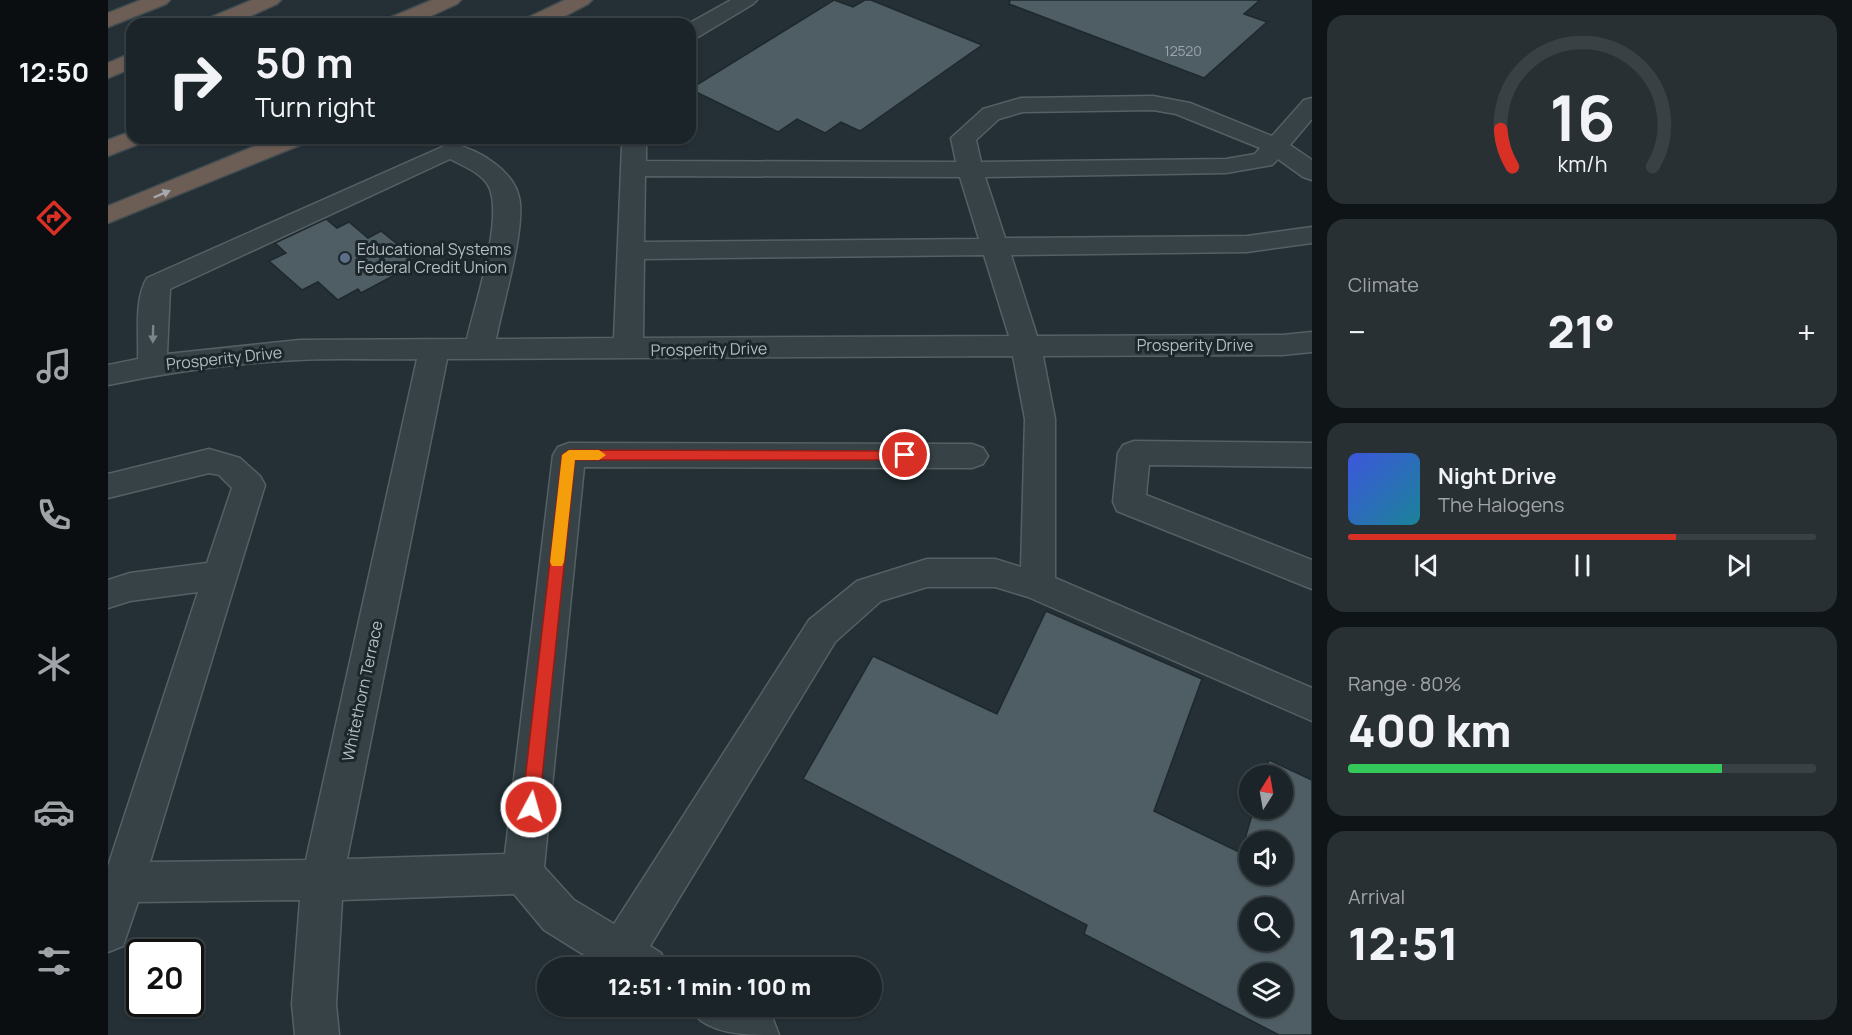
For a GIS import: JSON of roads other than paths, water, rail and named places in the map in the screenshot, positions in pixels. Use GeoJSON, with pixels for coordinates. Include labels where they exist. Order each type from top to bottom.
{"type":"FeatureCollection","features":[{"type":"Feature","properties":{"kind":"highway"},"geometry":{"type":"LineString","coordinates":[[108,21],[159,0]]}},
{"type":"Feature","properties":{"kind":"highway"},"geometry":{"type":"LineString","coordinates":[[229,18],[270,0]]}},
{"type":"Feature","properties":{"kind":"highway"},"geometry":{"type":"LineString","coordinates":[[409,18],[450,0]]}},
{"type":"Feature","properties":{"kind":"highway"},"geometry":{"type":"LineString","coordinates":[[544,18],[581,0]]}},
{"type":"Feature","properties":{"kind":"highway"},"geometry":{"type":"LineString","coordinates":[[108,71],[126,63]]}},
{"type":"Feature","properties":{"kind":"highway"},"geometry":{"type":"LineString","coordinates":[[108,148],[126,140]]}},
{"type":"Feature","properties":{"kind":"highway"},"geometry":{"type":"LineString","coordinates":[[108,215],[281,144]]}},
{"type":"Feature","properties":{"kind":"street"},"geometry":{"type":"LineString","coordinates":[[696,29],[746,0]]}},
{"type":"Feature","properties":{"kind":"street"},"geometry":{"type":"LineString","coordinates":[[1038,586],[1040,419],[1026,346],[970,170],[963,138],[991,114],[1021,105],[1153,104],[1182,108],[1276,146],[1312,172]]}},
{"type":"Feature","properties":{"kind":"street"},"geometry":{"type":"LineString","coordinates":[[633,168],[970,170],[1226,166],[1263,160],[1312,105]]}},
{"type":"Feature","properties":{"kind":"street"},"geometry":{"type":"LineString","coordinates":[[628,350],[634,144]]}},
{"type":"Feature","properties":{"kind":"street"},"geometry":{"type":"LineString","coordinates":[[152,365],[155,293],[400,188],[405,170],[451,150],[489,170],[500,184],[507,201],[506,226],[479,350]]}},
{"type":"Feature","properties":{"kind":"street"},"geometry":{"type":"LineString","coordinates":[[630,251],[1248,244],[1312,235]]}},
{"type":"Feature","properties":{"kind":"street","name":"Prosperity Drive"},"geometry":{"type":"LineString","coordinates":[[108,375],[152,365],[228,355],[300,350],[1271,345],[1312,342]]}},
{"type":"Feature","properties":{"kind":"street","name":"Whitethorn Terrace"},"geometry":{"type":"LineString","coordinates":[[317,1035],[314,1004],[322,880],[434,351]]}},
{"type":"Feature","properties":{"kind":"street"},"geometry":{"type":"LineString","coordinates":[[1312,455],[1134,453],[1129,502],[1312,575]]}},
{"type":"Feature","properties":{"kind":"street"},"geometry":{"type":"LineString","coordinates":[[629,957],[559,915],[523,874],[569,455],[972,456]]}},
{"type":"Feature","properties":{"kind":"street"},"geometry":{"type":"LineString","coordinates":[[108,486],[209,460],[229,466],[249,485],[108,931]]}},
{"type":"Feature","properties":{"kind":"street"},"geometry":{"type":"LineString","coordinates":[[636,957],[822,631],[869,591],[927,573],[995,573],[1038,586],[1312,705]]}},
{"type":"Feature","properties":{"kind":"street"},"geometry":{"type":"LineString","coordinates":[[108,594],[130,587],[221,575]]}},
{"type":"Feature","properties":{"kind":"street"},"geometry":{"type":"LineString","coordinates":[[124,882],[322,880],[523,874]]}},
{"type":"Feature","properties":{"kind":"street"},"geometry":{"type":"LineString","coordinates":[[728,1017],[757,1035]]}},
{"type":"Feature","properties":{"kind":"place","name":"Educational Systems Federal Credit Union"},"geometry":{"type":"Point","coordinates":[345,258]}}]}
